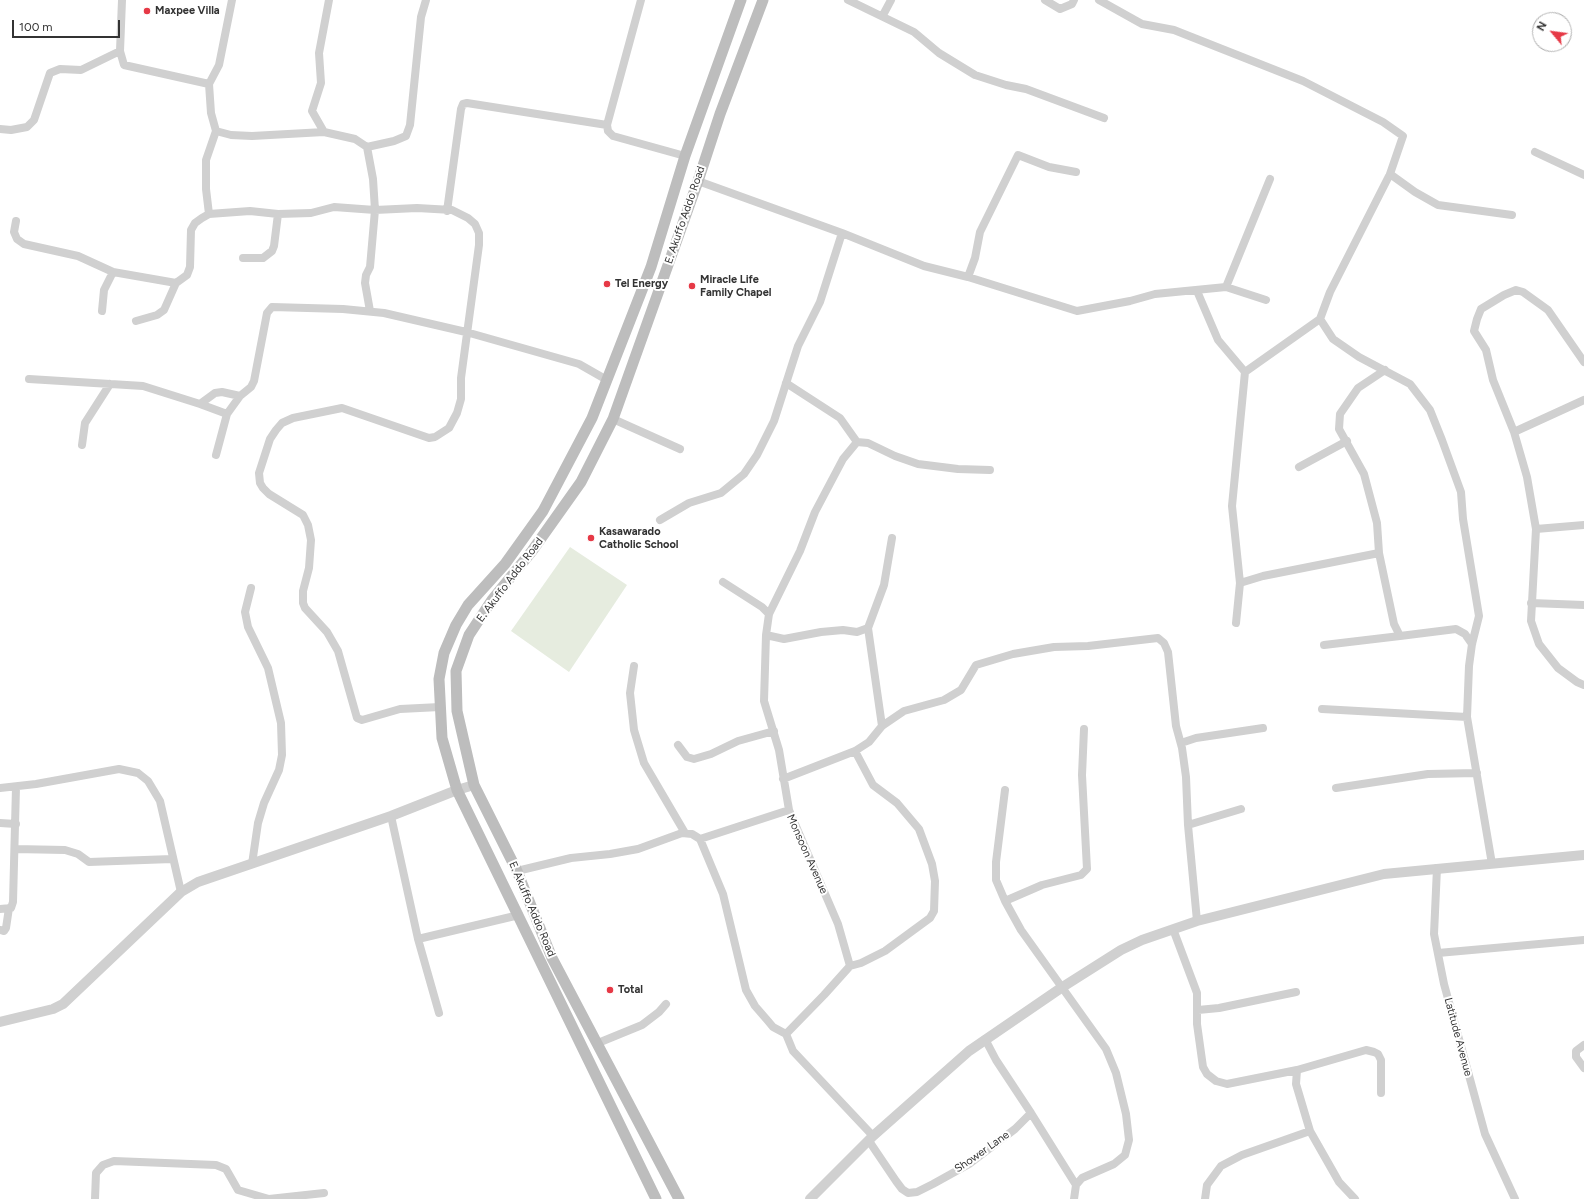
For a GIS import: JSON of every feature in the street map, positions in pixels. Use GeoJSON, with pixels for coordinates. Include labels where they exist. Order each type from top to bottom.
{"type":"FeatureCollection","features":[{"type":"Feature","properties":{"kind":"main road","name":"E. Akuffo Addo Road"},"geometry":{"type":"LineString","coordinates":[[656,1199],[457,790],[442,738],[439,678],[444,653],[456,625],[468,605],[505,564],[544,511],[590,424],[651,267],[685,156],[740,0]]}},
{"type":"Feature","properties":{"kind":"main road","name":"E. Akuffo Addo Road"},"geometry":{"type":"LineString","coordinates":[[678,1199],[598,1043],[552,958],[517,871],[474,785],[457,711],[456,671],[469,635],[492,600],[532,550],[581,482],[613,419],[698,181],[720,114],[763,0]]}},
{"type":"Feature","properties":{"kind":"street"},"geometry":{"type":"LineString","coordinates":[[122,0],[120,51],[124,65],[209,84]]}},
{"type":"Feature","properties":{"kind":"street"},"geometry":{"type":"LineString","coordinates":[[209,214],[206,189],[206,160],[216,131],[211,113],[209,84],[219,65],[232,0]]}},
{"type":"Feature","properties":{"kind":"street"},"geometry":{"type":"LineString","coordinates":[[324,132],[312,111],[322,83],[319,53],[329,0]]}},
{"type":"Feature","properties":{"kind":"street"},"geometry":{"type":"LineString","coordinates":[[367,147],[394,141],[406,136],[410,125],[421,17],[426,0]]}},
{"type":"Feature","properties":{"kind":"street"},"geometry":{"type":"LineString","coordinates":[[641,0],[607,126],[608,132],[613,136],[685,156]]}},
{"type":"Feature","properties":{"kind":"street"},"geometry":{"type":"LineString","coordinates":[[848,0],[883,15],[914,32],[939,53],[975,74],[1006,85],[1026,89],[1104,118]]}},
{"type":"Feature","properties":{"kind":"street"},"geometry":{"type":"LineString","coordinates":[[883,15],[891,0]]}},
{"type":"Feature","properties":{"kind":"street"},"geometry":{"type":"LineString","coordinates":[[1045,0],[1060,9],[1072,4],[1074,0]]}},
{"type":"Feature","properties":{"kind":"street"},"geometry":{"type":"LineString","coordinates":[[1099,0],[1142,24],[1174,30],[1303,81],[1395,129],[1403,136],[1390,174],[1330,292],[1320,319],[1245,372]]}},
{"type":"Feature","properties":{"kind":"street"},"geometry":{"type":"LineString","coordinates":[[0,129],[11,130],[27,127],[34,120],[50,73],[60,68],[81,70],[120,51]]}},
{"type":"Feature","properties":{"kind":"street"},"geometry":{"type":"LineString","coordinates":[[447,211],[461,109],[463,104],[467,103],[607,126]]}},
{"type":"Feature","properties":{"kind":"street"},"geometry":{"type":"LineString","coordinates":[[216,131],[231,135],[252,136],[324,132],[355,139],[367,147],[374,179],[375,210],[370,267],[366,275],[365,283],[370,311]]}},
{"type":"Feature","properties":{"kind":"street"},"geometry":{"type":"LineString","coordinates":[[1536,152],[1584,175]]}},
{"type":"Feature","properties":{"kind":"street"},"geometry":{"type":"LineString","coordinates":[[968,277],[975,258],[980,232],[1018,155],[1049,167],[1076,172]]}},
{"type":"Feature","properties":{"kind":"street"},"geometry":{"type":"LineString","coordinates":[[1390,174],[1415,192],[1438,205],[1512,215]]}},
{"type":"Feature","properties":{"kind":"street"},"geometry":{"type":"LineString","coordinates":[[1226,287],[1270,179]]}},
{"type":"Feature","properties":{"kind":"street"},"geometry":{"type":"LineString","coordinates":[[698,181],[842,233],[924,266],[968,277],[1077,311],[1130,302],[1155,294],[1226,287],[1266,300]]}},
{"type":"Feature","properties":{"kind":"street"},"geometry":{"type":"LineString","coordinates":[[136,321],[157,315],[164,310],[176,283],[187,275],[190,267],[191,230],[195,223],[209,214],[250,211],[278,214],[311,213],[334,207],[375,210],[417,208],[458,213],[468,218],[475,224],[479,233],[479,245],[466,332],[461,399],[457,413],[449,428],[442,434],[429,438],[342,408],[293,418],[282,423],[270,438],[259,474],[260,483],[263,488],[269,494],[303,515],[308,524],[311,540],[310,568],[303,591],[303,603],[305,608],[327,632],[338,651],[358,718],[362,720],[400,708],[440,707]]}},
{"type":"Feature","properties":{"kind":"street"},"geometry":{"type":"LineString","coordinates":[[243,258],[263,258],[272,251],[278,214]]}},
{"type":"Feature","properties":{"kind":"street"},"geometry":{"type":"LineString","coordinates":[[16,221],[14,232],[17,239],[24,244],[78,256],[113,272],[176,283]]}},
{"type":"Feature","properties":{"kind":"street"},"geometry":{"type":"LineString","coordinates":[[660,520],[689,503],[721,493],[744,474],[758,455],[774,421],[798,346],[820,302],[842,233]]}},
{"type":"Feature","properties":{"kind":"street"},"geometry":{"type":"LineString","coordinates":[[102,311],[104,290],[113,272]]}},
{"type":"Feature","properties":{"kind":"street"},"geometry":{"type":"LineString","coordinates":[[1584,362],[1548,310],[1523,292],[1516,290],[1504,295],[1481,309],[1474,331],[1486,350],[1493,380],[1514,432],[1527,477],[1536,529],[1531,621],[1539,644],[1558,668],[1577,682],[1584,685]]}},
{"type":"Feature","properties":{"kind":"street"},"geometry":{"type":"LineString","coordinates":[[1197,291],[1218,340],[1245,372],[1232,506],[1240,583],[1236,624]]}},
{"type":"Feature","properties":{"kind":"street"},"geometry":{"type":"LineString","coordinates":[[216,455],[227,414],[240,396],[251,387],[254,381],[267,313],[272,307],[370,311],[466,332],[579,364],[607,380]]}},
{"type":"Feature","properties":{"kind":"street"},"geometry":{"type":"LineString","coordinates":[[1320,319],[1333,339],[1359,357],[1410,384],[1430,410],[1461,492],[1463,519],[1479,616],[1472,644],[1467,717],[1492,864]]}},
{"type":"Feature","properties":{"kind":"street"},"geometry":{"type":"LineString","coordinates":[[1385,370],[1358,388],[1340,414],[1340,429],[1348,441],[1364,474],[1376,523],[1379,552],[1394,624],[1400,636]]}},
{"type":"Feature","properties":{"kind":"street"},"geometry":{"type":"LineString","coordinates":[[29,379],[144,386],[227,414]]}},
{"type":"Feature","properties":{"kind":"street"},"geometry":{"type":"LineString","coordinates":[[786,383],[840,418],[857,442],[868,443],[918,464],[958,469],[990,470]]}},
{"type":"Feature","properties":{"kind":"street"},"geometry":{"type":"LineString","coordinates":[[82,445],[85,423],[110,384]]}},
{"type":"Feature","properties":{"kind":"street"},"geometry":{"type":"LineString","coordinates":[[200,404],[215,393],[222,392],[240,396]]}},
{"type":"Feature","properties":{"kind":"street"},"geometry":{"type":"LineString","coordinates":[[1514,432],[1584,400]]}},
{"type":"Feature","properties":{"kind":"street"},"geometry":{"type":"LineString","coordinates":[[613,419],[680,449]]}},
{"type":"Feature","properties":{"kind":"street"},"geometry":{"type":"LineString","coordinates":[[1299,467],[1348,441]]}},
{"type":"Feature","properties":{"kind":"street"},"geometry":{"type":"LineString","coordinates":[[788,810],[779,750],[764,701],[766,635],[769,614],[800,551],[815,512],[843,459],[857,442]]}},
{"type":"Feature","properties":{"kind":"street"},"geometry":{"type":"LineString","coordinates":[[1536,529],[1584,525]]}},
{"type":"Feature","properties":{"kind":"street"},"geometry":{"type":"LineString","coordinates":[[882,726],[868,628],[884,585],[892,538]]}},
{"type":"Feature","properties":{"kind":"street"},"geometry":{"type":"LineString","coordinates":[[1240,583],[1263,576],[1379,552]]}},
{"type":"Feature","properties":{"kind":"street"},"geometry":{"type":"LineString","coordinates":[[723,582],[762,607],[769,614]]}},
{"type":"Feature","properties":{"kind":"street"},"geometry":{"type":"LineString","coordinates":[[251,588],[245,612],[248,627],[268,668],[281,723],[282,755],[279,770],[264,803],[258,823],[252,864]]}},
{"type":"Feature","properties":{"kind":"street"},"geometry":{"type":"LineString","coordinates":[[1531,602],[1584,605]]}},
{"type":"Feature","properties":{"kind":"street"},"geometry":{"type":"LineString","coordinates":[[766,635],[784,639],[821,632],[843,630],[857,632],[868,628]]}},
{"type":"Feature","properties":{"kind":"street"},"geometry":{"type":"LineString","coordinates":[[1324,645],[1456,629],[1465,634],[1472,644]]}},
{"type":"Feature","properties":{"kind":"street"},"geometry":{"type":"LineString","coordinates":[[783,779],[855,751],[869,742],[882,726],[904,711],[944,700],[961,690],[976,665],[986,661],[1054,647],[1088,646],[1158,638],[1164,643],[1168,652],[1176,726],[1181,743],[1186,777],[1188,825],[1197,921]]}},
{"type":"Feature","properties":{"kind":"street"},"geometry":{"type":"LineString","coordinates":[[634,666],[630,693],[636,737],[644,764],[685,833]]}},
{"type":"Feature","properties":{"kind":"street"},"geometry":{"type":"LineString","coordinates":[[1322,709],[1467,717]]}},
{"type":"Feature","properties":{"kind":"street"},"geometry":{"type":"LineString","coordinates":[[1181,743],[1196,738],[1262,728]]}},
{"type":"Feature","properties":{"kind":"street"},"geometry":{"type":"LineString","coordinates":[[1004,901],[1042,885],[1081,875],[1086,869],[1082,775],[1084,729]]}},
{"type":"Feature","properties":{"kind":"street"},"geometry":{"type":"LineString","coordinates":[[678,745],[687,757],[694,759],[711,754],[738,741],[774,731]]}},
{"type":"Feature","properties":{"kind":"street"},"geometry":{"type":"LineString","coordinates":[[786,1034],[850,966],[861,963],[885,951],[930,918],[934,911],[935,881],[930,857],[919,829],[897,803],[873,785],[855,751]]}},
{"type":"Feature","properties":{"kind":"street"},"geometry":{"type":"LineString","coordinates":[[0,788],[16,787],[119,768],[138,773],[148,781],[160,801],[172,859],[181,892]]}},
{"type":"Feature","properties":{"kind":"street"},"geometry":{"type":"LineString","coordinates":[[1336,788],[1428,774],[1477,773]]}},
{"type":"Feature","properties":{"kind":"street"},"geometry":{"type":"LineString","coordinates":[[0,1022],[53,1009],[63,1004],[181,892],[198,882],[391,816],[457,790],[474,785]]}},
{"type":"Feature","properties":{"kind":"street"},"geometry":{"type":"LineString","coordinates":[[0,930],[4,930],[6,928],[9,908],[12,907],[14,898],[16,787]]}},
{"type":"Feature","properties":{"kind":"street"},"geometry":{"type":"LineString","coordinates":[[1005,790],[996,862],[996,880],[1004,901],[1021,930],[1106,1049],[1116,1073],[1125,1107],[1129,1140],[1125,1155],[1114,1164],[1082,1178],[1076,1185],[1074,1199]]}},
{"type":"Feature","properties":{"kind":"street"},"geometry":{"type":"LineString","coordinates":[[1188,825],[1241,808]]}},
{"type":"Feature","properties":{"kind":"street","name":"Monsoon Avenue"},"geometry":{"type":"LineString","coordinates":[[700,839],[788,810],[838,924],[850,966]]}},
{"type":"Feature","properties":{"kind":"street"},"geometry":{"type":"LineString","coordinates":[[391,816],[418,939],[439,1013]]}},
{"type":"Feature","properties":{"kind":"street"},"geometry":{"type":"LineString","coordinates":[[0,823],[16,824]]}},
{"type":"Feature","properties":{"kind":"street"},"geometry":{"type":"LineString","coordinates":[[517,871],[571,858],[610,854],[638,849],[653,842],[685,833],[692,834],[700,839],[724,894],[746,990],[755,1006],[773,1027],[786,1034],[793,1051],[871,1138]]}},
{"type":"Feature","properties":{"kind":"street"},"geometry":{"type":"LineString","coordinates":[[15,849],[65,850],[78,854],[89,862],[172,859]]}},
{"type":"Feature","properties":{"kind":"street"},"geometry":{"type":"LineString","coordinates":[[810,1199],[871,1138],[985,1039],[1121,950],[1142,940],[1197,921],[1384,874],[1584,855]]}},
{"type":"Feature","properties":{"kind":"street","name":"Latitude Avenue"},"geometry":{"type":"LineString","coordinates":[[1437,868],[1434,934],[1444,984],[1485,1134],[1515,1199]]}},
{"type":"Feature","properties":{"kind":"street"},"geometry":{"type":"LineString","coordinates":[[0,909],[9,908]]}},
{"type":"Feature","properties":{"kind":"street"},"geometry":{"type":"LineString","coordinates":[[418,939],[519,915]]}},
{"type":"Feature","properties":{"kind":"street"},"geometry":{"type":"LineString","coordinates":[[1173,929],[1192,976],[1198,1010],[1197,1024],[1203,1067],[1207,1074],[1216,1081],[1227,1084],[1297,1070],[1366,1050],[1378,1054],[1381,1060],[1381,1093]]}},
{"type":"Feature","properties":{"kind":"street"},"geometry":{"type":"LineString","coordinates":[[1438,953],[1584,940]]}},
{"type":"Feature","properties":{"kind":"street"},"geometry":{"type":"LineString","coordinates":[[1198,1010],[1219,1008],[1296,992]]}},
{"type":"Feature","properties":{"kind":"street"},"geometry":{"type":"LineString","coordinates":[[598,1043],[642,1025],[659,1012],[666,1004]]}},
{"type":"Feature","properties":{"kind":"street"},"geometry":{"type":"LineString","coordinates":[[985,1039],[996,1060],[1076,1185]]}},
{"type":"Feature","properties":{"kind":"street"},"geometry":{"type":"LineString","coordinates":[[1584,1045],[1576,1051],[1576,1057],[1584,1068]]}},
{"type":"Feature","properties":{"kind":"street"},"geometry":{"type":"LineString","coordinates":[[1297,1070],[1296,1084],[1310,1131],[1339,1182],[1355,1199]]}},
{"type":"Feature","properties":{"kind":"street","name":"Shower Lane"},"geometry":{"type":"LineString","coordinates":[[871,1138],[902,1189],[908,1192],[917,1192],[969,1164],[1015,1129],[1031,1113]]}},
{"type":"Feature","properties":{"kind":"street"},"geometry":{"type":"LineString","coordinates":[[1205,1199],[1207,1185],[1220,1166],[1242,1155],[1310,1131]]}},
{"type":"Feature","properties":{"kind":"street"},"geometry":{"type":"LineString","coordinates":[[95,1199],[96,1173],[103,1165],[114,1161],[216,1165],[226,1169],[238,1190],[269,1199],[324,1193]]}},
{"type":"Feature","properties":{"kind":"shaded area"},"geometry":{"type":"Polygon","coordinates":[[[570,547],[627,585],[569,672],[511,631],[570,547]]]}},
{"type":"Feature","properties":{"kind":"place","name":"Maxpee Villa"},"geometry":{"type":"Point","coordinates":[147,11]}},
{"type":"Feature","properties":{"kind":"place","name":"Tel Energy"},"geometry":{"type":"Point","coordinates":[607,284]}},
{"type":"Feature","properties":{"kind":"place","name":"Miracle Life Family Chapel"},"geometry":{"type":"Point","coordinates":[692,286]}},
{"type":"Feature","properties":{"kind":"place","name":"Kasawarado Catholic School"},"geometry":{"type":"Point","coordinates":[591,538]}},
{"type":"Feature","properties":{"kind":"place","name":"Total"},"geometry":{"type":"Point","coordinates":[610,990]}}]}
